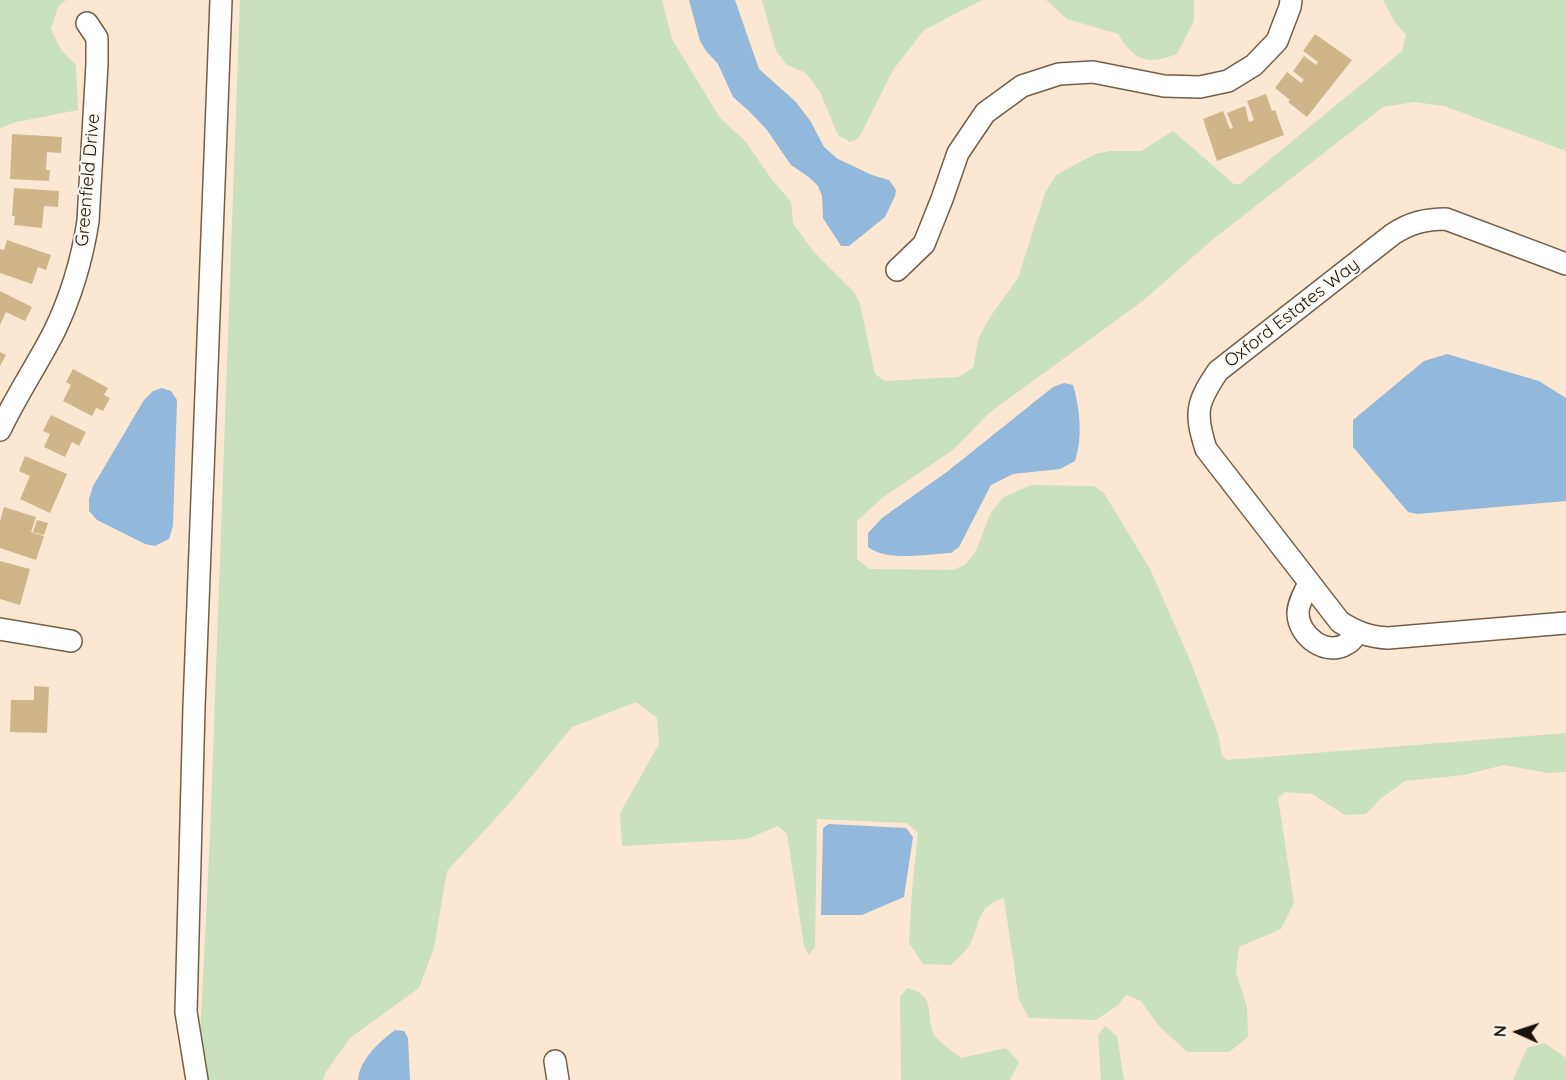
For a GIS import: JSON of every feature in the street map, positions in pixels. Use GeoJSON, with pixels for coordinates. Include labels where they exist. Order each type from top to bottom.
{"type":"FeatureCollection","features":[{"type":"Feature","properties":{"kind":"street"},"geometry":{"type":"LineString","coordinates":[[197,1080],[186,1012],[194,708],[221,0]]}},
{"type":"Feature","properties":{"kind":"street"},"geometry":{"type":"LineString","coordinates":[[897,270],[924,244],[958,153],[985,113],[1022,86],[1059,74],[1093,72],[1164,86],[1200,87],[1228,81],[1254,64],[1276,41],[1291,0]]}},
{"type":"Feature","properties":{"kind":"street","name":"Greenfield Drive"},"geometry":{"type":"LineString","coordinates":[[1,426],[53,333],[69,297],[84,247],[88,221],[97,64],[97,38],[87,23]]}},
{"type":"Feature","properties":{"kind":"street","name":"Oxford Estates Way"},"geometry":{"type":"LineString","coordinates":[[1566,264],[1446,219],[1428,219],[1408,224],[1218,371],[1205,389],[1198,409],[1198,426],[1206,449],[1340,622],[1357,633],[1388,638],[1566,623]]}},
{"type":"Feature","properties":{"kind":"street"},"geometry":{"type":"LineString","coordinates":[[1309,583],[1298,612],[1301,629],[1316,644],[1335,647],[1348,644],[1357,633]]}},
{"type":"Feature","properties":{"kind":"street"},"geometry":{"type":"LineString","coordinates":[[0,629],[71,640]]}},
{"type":"Feature","properties":{"kind":"green space"},"geometry":{"type":"Polygon","coordinates":[[[0,0],[66,0],[58,7],[51,29],[61,50],[76,65],[78,110],[12,123],[0,129],[0,0]]]}},
{"type":"Feature","properties":{"kind":"green space"},"geometry":{"type":"Polygon","coordinates":[[[240,0],[662,0],[672,39],[720,118],[745,141],[791,202],[793,223],[813,251],[855,293],[860,304],[875,374],[885,381],[958,377],[973,368],[979,337],[990,317],[1018,278],[1045,193],[1056,175],[1095,154],[1110,151],[1141,151],[1173,131],[1234,184],[1240,184],[1402,51],[1406,35],[1394,21],[1383,0],[1566,0],[1566,151],[1444,106],[1414,102],[1383,107],[1212,240],[1144,300],[989,413],[953,450],[882,498],[857,521],[857,559],[870,569],[953,570],[966,564],[976,551],[991,512],[1004,497],[1031,485],[1094,486],[1104,493],[1150,569],[1190,660],[1218,734],[1222,756],[1227,760],[1566,733],[1566,772],[1548,773],[1504,765],[1464,775],[1405,781],[1380,799],[1366,814],[1345,815],[1312,794],[1285,792],[1278,798],[1294,903],[1281,929],[1239,947],[1236,972],[1247,1007],[1248,1037],[1229,1052],[1187,1052],[1158,1025],[1141,1001],[1126,995],[1118,1005],[1096,1020],[1029,1018],[1019,1000],[1004,898],[985,909],[971,943],[951,965],[923,964],[909,943],[918,833],[907,823],[817,819],[815,947],[809,955],[804,946],[787,834],[778,826],[747,839],[622,846],[620,813],[659,744],[657,718],[636,702],[572,727],[507,806],[447,871],[434,948],[419,988],[350,1038],[326,1072],[323,1080],[201,1080],[199,1058],[210,837],[240,0]]]}},
{"type":"Feature","properties":{"kind":"green space"},"geometry":{"type":"Polygon","coordinates":[[[762,0],[982,0],[924,30],[893,70],[859,138],[850,142],[838,135],[820,92],[806,73],[787,65],[776,51],[762,0]]]}},
{"type":"Feature","properties":{"kind":"green space"},"geometry":{"type":"Polygon","coordinates":[[[1046,0],[1194,0],[1194,21],[1177,54],[1150,60],[1136,56],[1118,34],[1067,19],[1046,0]]]}},
{"type":"Feature","properties":{"kind":"green space"},"geometry":{"type":"Polygon","coordinates":[[[907,988],[924,996],[929,1009],[932,1030],[936,1037],[961,1058],[1006,1048],[1019,1062],[1010,1080],[901,1080],[900,997],[907,988]]]}},
{"type":"Feature","properties":{"kind":"green space"},"geometry":{"type":"Polygon","coordinates":[[[1105,1026],[1117,1036],[1124,1080],[1101,1080],[1098,1035],[1105,1026]]]}},
{"type":"Feature","properties":{"kind":"green space"},"geometry":{"type":"Polygon","coordinates":[[[1545,1043],[1566,1058],[1566,1080],[1513,1080],[1527,1048],[1545,1043]]]}},
{"type":"Feature","properties":{"kind":"water"},"geometry":{"type":"Polygon","coordinates":[[[689,0],[735,0],[759,69],[796,102],[811,122],[824,147],[838,159],[872,175],[889,180],[896,190],[885,217],[849,246],[841,246],[823,218],[822,196],[818,186],[791,165],[767,130],[733,97],[718,64],[700,41],[689,0]]]}},
{"type":"Feature","properties":{"kind":"water"},"geometry":{"type":"Polygon","coordinates":[[[1447,354],[1539,381],[1566,398],[1566,501],[1417,514],[1408,512],[1353,447],[1353,420],[1424,361],[1447,354]]]}},
{"type":"Feature","properties":{"kind":"water"},"geometry":{"type":"Polygon","coordinates":[[[1064,383],[1073,385],[1079,413],[1080,433],[1075,461],[1060,469],[1013,474],[991,485],[959,547],[951,553],[896,556],[876,552],[868,547],[868,533],[882,518],[948,471],[1053,387],[1064,383]]]}},
{"type":"Feature","properties":{"kind":"water"},"geometry":{"type":"Polygon","coordinates":[[[162,388],[171,391],[177,400],[173,526],[169,539],[155,546],[145,544],[97,520],[89,511],[89,499],[93,486],[144,400],[153,391],[162,388]]]}},
{"type":"Feature","properties":{"kind":"water"},"geometry":{"type":"Polygon","coordinates":[[[829,824],[906,828],[913,837],[904,897],[862,915],[821,915],[823,828],[829,824]]]}},
{"type":"Feature","properties":{"kind":"water"},"geometry":{"type":"Polygon","coordinates":[[[395,1030],[404,1031],[408,1038],[410,1080],[358,1080],[366,1058],[395,1030]]]}},
{"type":"Feature","properties":{"kind":"building"},"geometry":{"type":"Polygon","coordinates":[[[1315,34],[1352,60],[1307,117],[1275,88],[1287,72],[1301,83],[1304,80],[1293,71],[1304,56],[1316,65],[1318,62],[1303,51],[1315,34]]]}},
{"type":"Feature","properties":{"kind":"building"},"geometry":{"type":"Polygon","coordinates":[[[1266,94],[1272,111],[1275,110],[1284,135],[1217,161],[1203,119],[1223,111],[1230,129],[1233,128],[1227,113],[1245,106],[1249,122],[1254,120],[1247,101],[1266,94]]]}},
{"type":"Feature","properties":{"kind":"building"},"geometry":{"type":"Polygon","coordinates":[[[12,134],[62,137],[61,153],[47,152],[46,170],[50,170],[49,181],[10,179],[12,134]]]}},
{"type":"Feature","properties":{"kind":"building"},"geometry":{"type":"Polygon","coordinates":[[[14,188],[59,191],[58,207],[44,206],[42,228],[14,225],[15,216],[12,216],[14,188]]]}},
{"type":"Feature","properties":{"kind":"building"},"geometry":{"type":"Polygon","coordinates":[[[7,240],[51,255],[46,270],[38,267],[32,284],[0,273],[0,249],[4,250],[7,240]]]}},
{"type":"Feature","properties":{"kind":"building"},"geometry":{"type":"Polygon","coordinates":[[[0,291],[32,307],[25,321],[6,312],[0,325],[0,291]]]}},
{"type":"Feature","properties":{"kind":"building"},"geometry":{"type":"Polygon","coordinates":[[[0,352],[6,355],[0,366],[0,352]]]}},
{"type":"Feature","properties":{"kind":"building"},"geometry":{"type":"Polygon","coordinates":[[[73,369],[108,388],[104,395],[110,398],[103,411],[96,408],[92,416],[63,401],[71,385],[66,382],[73,369]]]}},
{"type":"Feature","properties":{"kind":"building"},"geometry":{"type":"Polygon","coordinates":[[[51,415],[86,432],[79,446],[72,442],[65,457],[44,447],[50,434],[43,431],[51,415]]]}},
{"type":"Feature","properties":{"kind":"building"},"geometry":{"type":"Polygon","coordinates":[[[25,456],[67,474],[50,513],[20,499],[30,476],[19,471],[25,456]]]}},
{"type":"Feature","properties":{"kind":"building"},"geometry":{"type":"Polygon","coordinates":[[[4,507],[36,517],[31,532],[44,536],[36,560],[0,548],[0,521],[4,507]]]}},
{"type":"Feature","properties":{"kind":"building"},"geometry":{"type":"Polygon","coordinates":[[[37,520],[48,523],[44,535],[33,532],[37,520]]]}},
{"type":"Feature","properties":{"kind":"building"},"geometry":{"type":"Polygon","coordinates":[[[0,561],[30,569],[20,605],[0,599],[0,561]]]}},
{"type":"Feature","properties":{"kind":"building"},"geometry":{"type":"Polygon","coordinates":[[[34,686],[49,687],[47,733],[10,732],[11,700],[34,700],[34,686]]]}}]}
